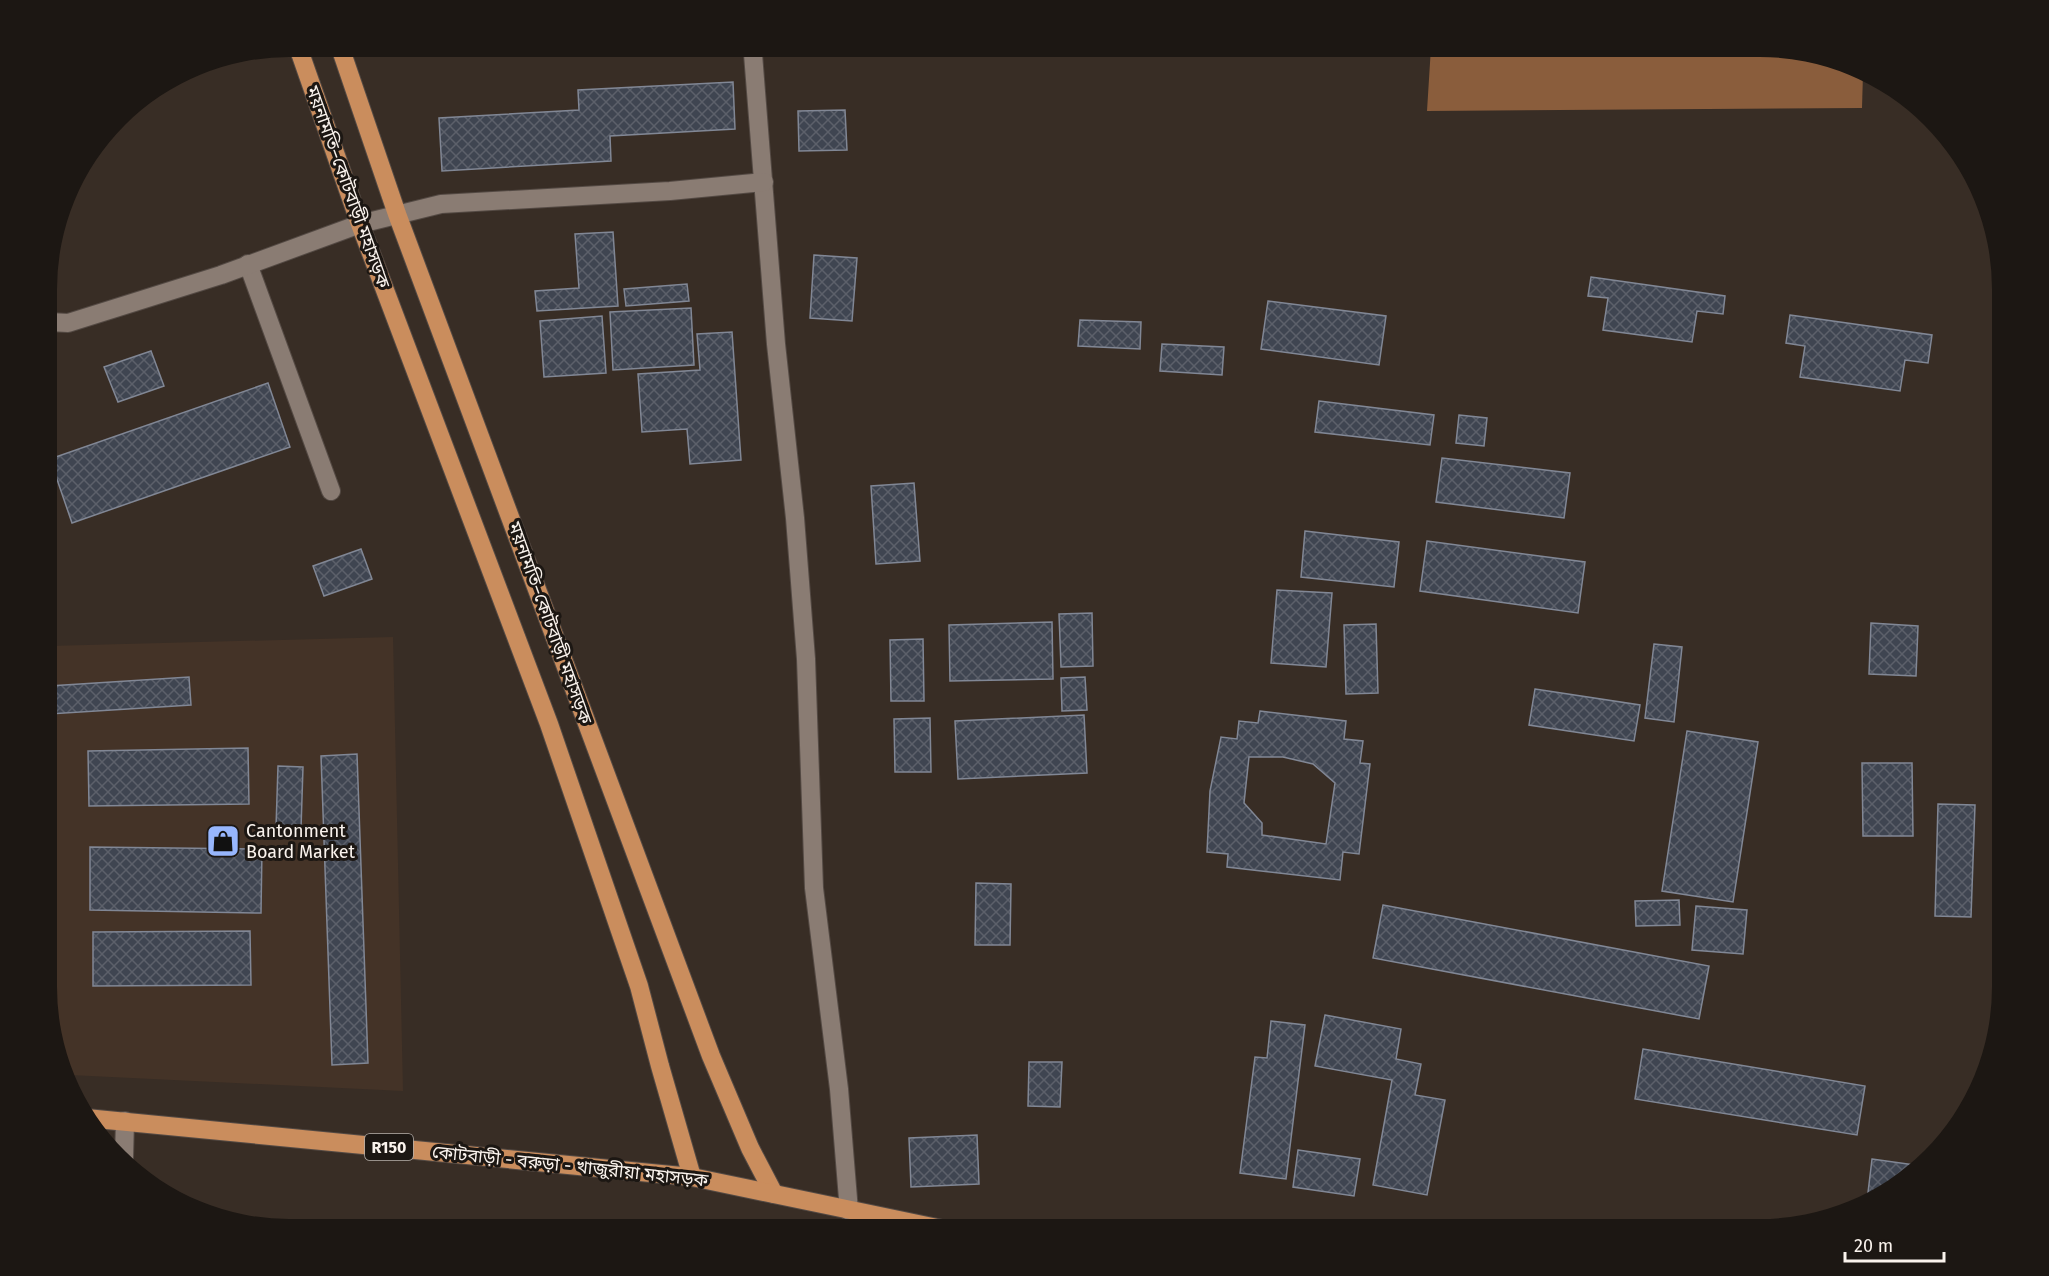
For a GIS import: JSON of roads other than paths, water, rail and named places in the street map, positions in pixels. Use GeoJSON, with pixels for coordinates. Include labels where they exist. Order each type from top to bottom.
{"type":"FeatureCollection","features":[{"type":"Feature","properties":{"kind":"main road","name":"ময়নামতি–কোটবাড়ী মহাসড়ক"},"geometry":{"type":"LineString","coordinates":[[302,57],[360,224],[549,724],[639,986],[692,1177]]}},
{"type":"Feature","properties":{"kind":"main road","name":"ময়নামতি–কোটবাড়ী মহাসড়ক"},"geometry":{"type":"LineString","coordinates":[[344,57],[397,214],[711,1056],[737,1121],[774,1194]]}},
{"type":"Feature","properties":{"kind":"main road","name":"কোটবাড়ী - বরুড়া - খাজুরীয়া মহাসড়ক"},"geometry":{"type":"LineString","coordinates":[[98,1119],[692,1177],[890,1219]]}},
{"type":"Feature","properties":{"kind":"street"},"geometry":{"type":"LineString","coordinates":[[753,57],[776,344],[795,518],[806,659],[814,888],[839,1089],[849,1211]]}},
{"type":"Feature","properties":{"kind":"street"},"geometry":{"type":"LineString","coordinates":[[57,322],[68,323],[221,275],[360,224],[441,204],[670,191],[764,182]]}},
{"type":"Feature","properties":{"kind":"street"},"geometry":{"type":"LineString","coordinates":[[248,264],[330,491]]}},
{"type":"Feature","properties":{"kind":"street"},"geometry":{"type":"LineString","coordinates":[[124,1150],[125,1121]]}},
{"type":"Feature","properties":{"kind":"place","name":"Cantonment Board Market"},"geometry":{"type":"Point","coordinates":[223,841]}}]}
